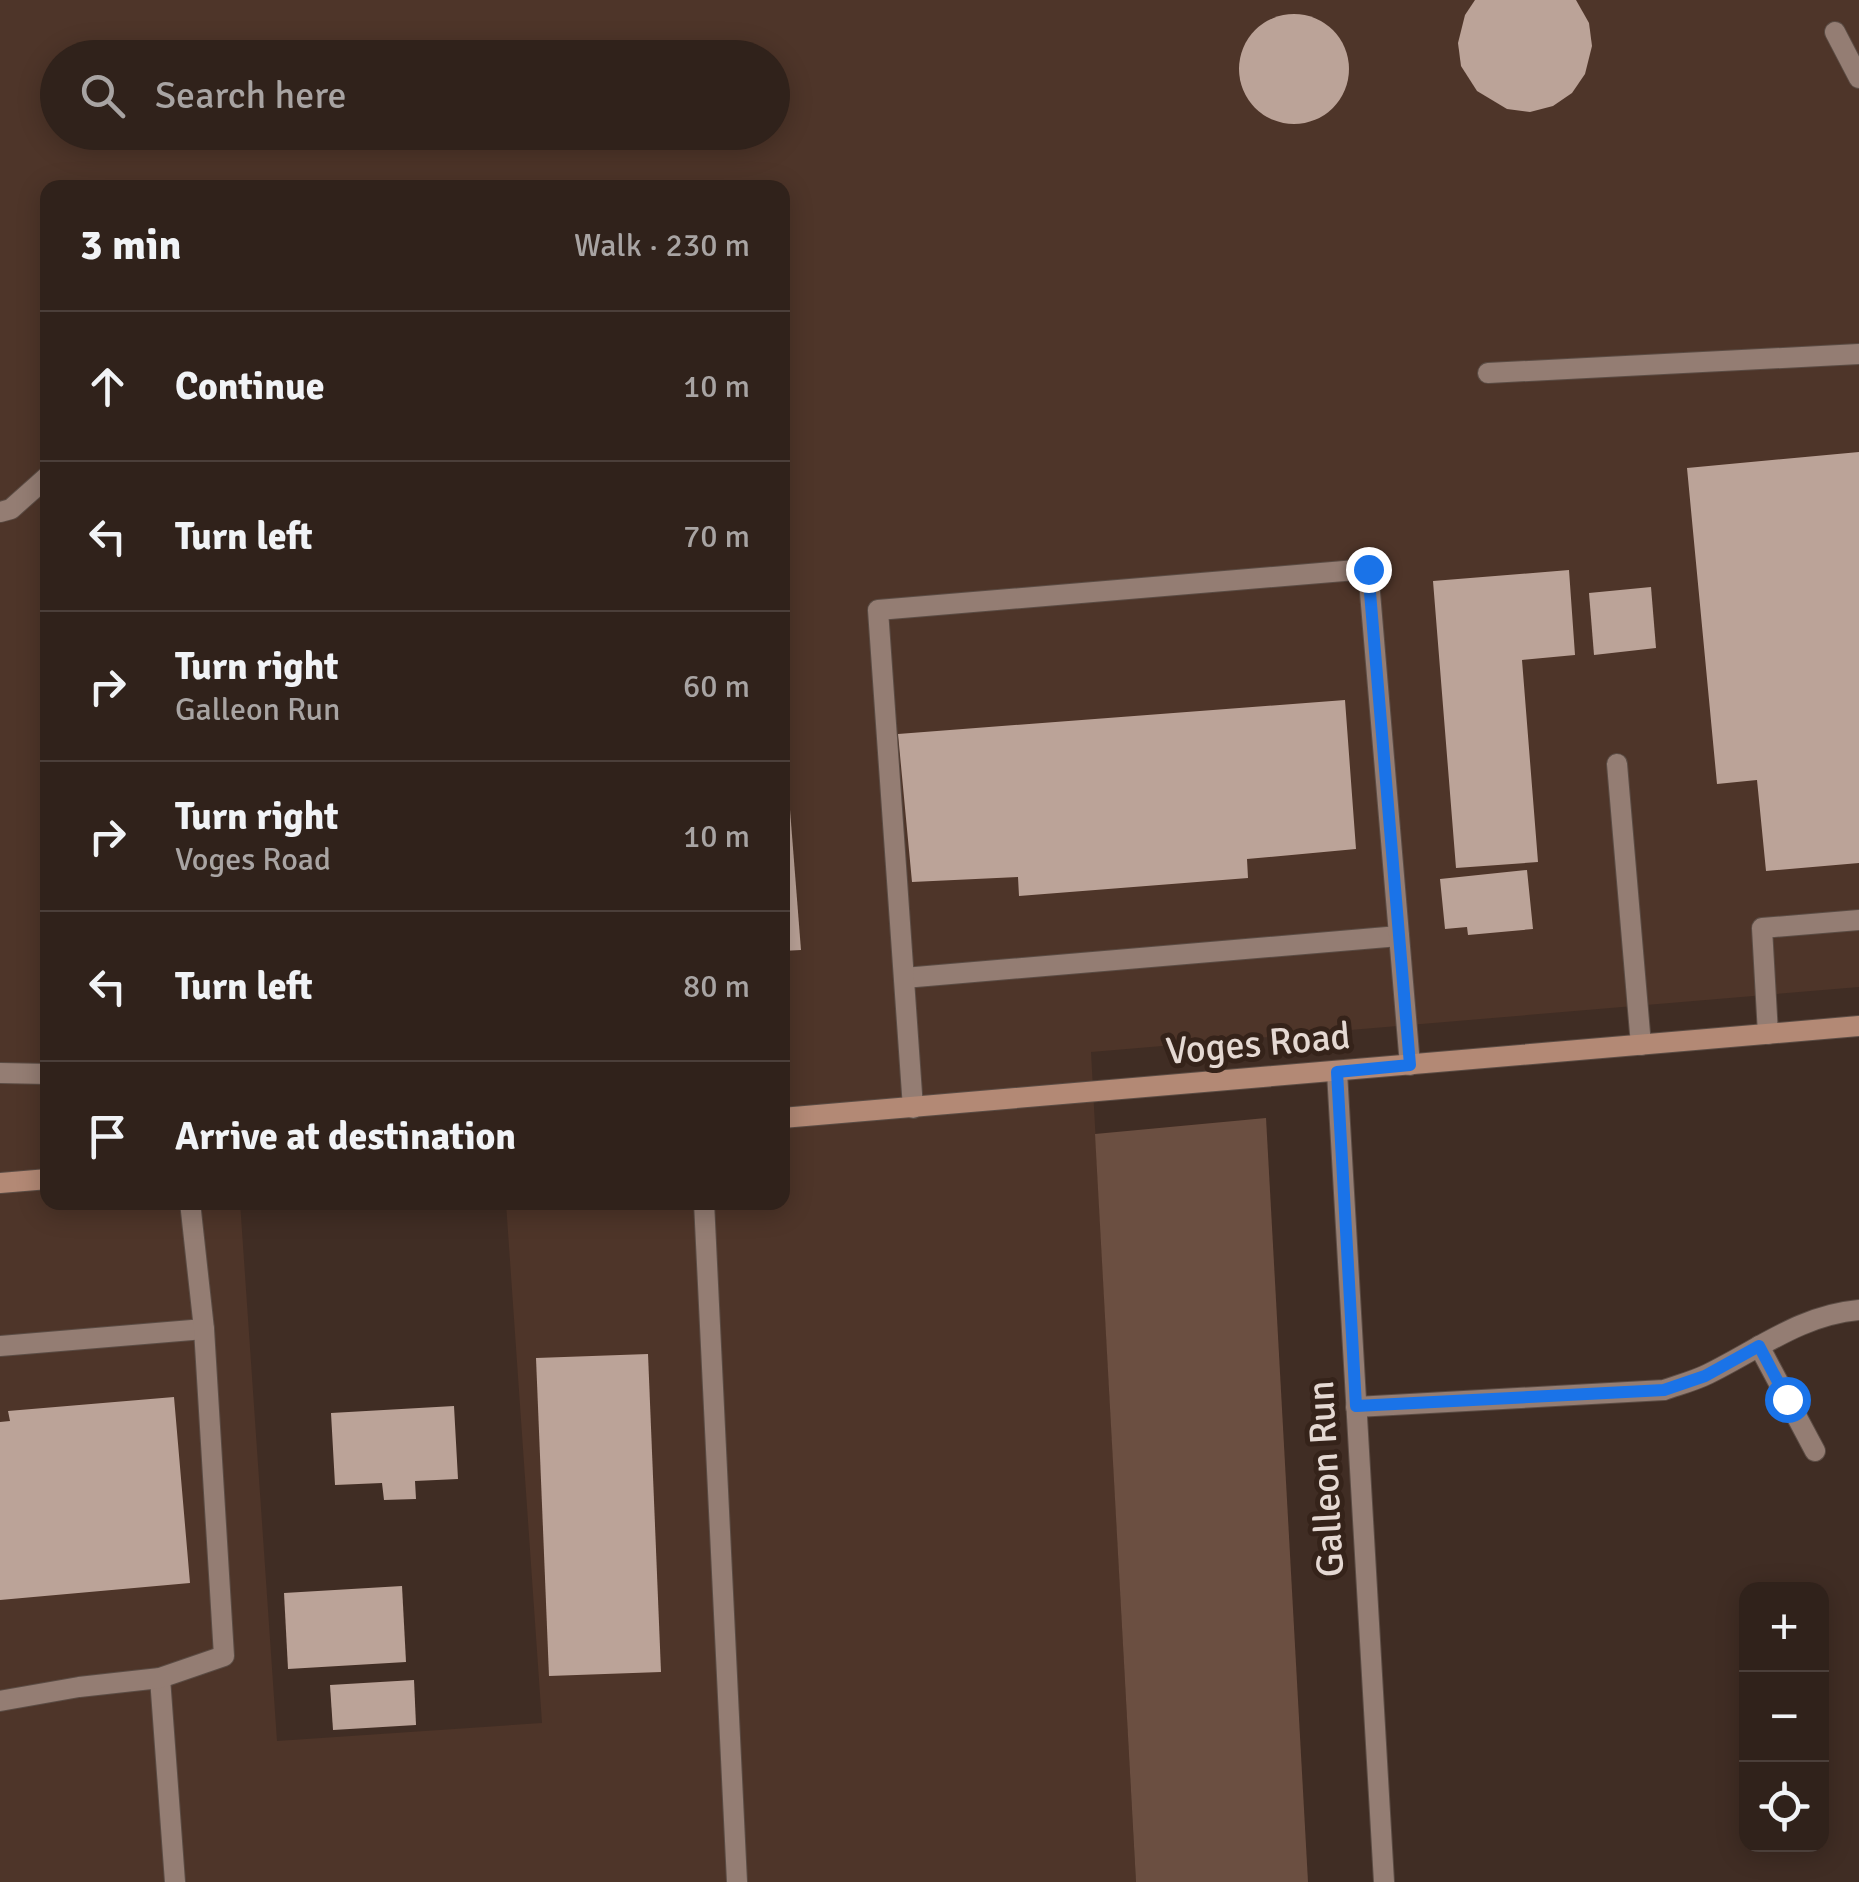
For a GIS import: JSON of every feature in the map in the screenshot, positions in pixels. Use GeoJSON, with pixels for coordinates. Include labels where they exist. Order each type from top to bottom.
{"type":"FeatureCollection","features":[{"type":"Feature","properties":{"kind":"street"},"geometry":{"type":"LineString","coordinates":[[1834,32],[1859,78]]}},
{"type":"Feature","properties":{"kind":"street"},"geometry":{"type":"LineString","coordinates":[[1488,373],[1859,354]]}},
{"type":"Feature","properties":{"kind":"street"},"geometry":{"type":"LineString","coordinates":[[0,512],[11,509],[40,483]]}},
{"type":"Feature","properties":{"kind":"street"},"geometry":{"type":"LineString","coordinates":[[913,1108],[878,610],[1368,569],[1410,1065]]}},
{"type":"Feature","properties":{"kind":"street"},"geometry":{"type":"LineString","coordinates":[[1618,764],[1641,1045]]}},
{"type":"Feature","properties":{"kind":"street"},"geometry":{"type":"LineString","coordinates":[[1768,1034],[1762,928],[1859,920]]}},
{"type":"Feature","properties":{"kind":"street"},"geometry":{"type":"LineString","coordinates":[[904,978],[1399,936]]}},
{"type":"Feature","properties":{"kind":"street","name":"Voges Road"},"geometry":{"type":"LineString","coordinates":[[790,1117],[1859,1026]]}},
{"type":"Feature","properties":{"kind":"street","name":"Galleon Run"},"geometry":{"type":"LineString","coordinates":[[1337,1072],[1384,1882]]}},
{"type":"Feature","properties":{"kind":"street"},"geometry":{"type":"LineString","coordinates":[[0,1073],[40,1074]]}},
{"type":"Feature","properties":{"kind":"street"},"geometry":{"type":"LineString","coordinates":[[0,1183],[40,1180]]}},
{"type":"Feature","properties":{"kind":"street"},"geometry":{"type":"LineString","coordinates":[[0,1701],[79,1686],[160,1678],[224,1656],[204,1329],[191,1210]]}},
{"type":"Feature","properties":{"kind":"street"},"geometry":{"type":"LineString","coordinates":[[704,1210],[737,1882]]}},
{"type":"Feature","properties":{"kind":"street"},"geometry":{"type":"LineString","coordinates":[[1356,1406],[1664,1390],[1705,1376],[1800,1323],[1859,1310]]}},
{"type":"Feature","properties":{"kind":"street"},"geometry":{"type":"LineString","coordinates":[[0,1346],[204,1329]]}},
{"type":"Feature","properties":{"kind":"street"},"geometry":{"type":"LineString","coordinates":[[1759,1346],[1815,1452]]}},
{"type":"Feature","properties":{"kind":"street"},"geometry":{"type":"LineString","coordinates":[[160,1678],[175,1882]]}},
{"type":"Feature","properties":{"kind":"shaded area"},"geometry":{"type":"Polygon","coordinates":[[[0,0],[1859,0],[1859,987],[1091,1052],[1136,1882],[0,1882],[0,0]]]}},
{"type":"Feature","properties":{"kind":"shaded area"},"geometry":{"type":"Polygon","coordinates":[[[1266,1118],[1308,1882],[1136,1882],[1095,1134],[1266,1118]]]}},
{"type":"Feature","properties":{"kind":"building"},"geometry":{"type":"Polygon","coordinates":[[[1475,0],[1576,0],[1589,23],[1592,46],[1585,74],[1572,93],[1553,106],[1530,112],[1507,109],[1477,91],[1461,66],[1458,43],[1465,15],[1475,0]]]}},
{"type":"Feature","properties":{"kind":"building"},"geometry":{"type":"Polygon","coordinates":[[[1294,14],[1315,19],[1333,30],[1344,48],[1349,69],[1344,90],[1333,108],[1315,119],[1294,124],[1273,119],[1255,108],[1244,90],[1239,69],[1244,48],[1255,30],[1273,19],[1294,14]]]}},
{"type":"Feature","properties":{"kind":"building"},"geometry":{"type":"Polygon","coordinates":[[[1859,452],[1859,863],[1766,871],[1757,780],[1717,784],[1687,468],[1859,452]]]}},
{"type":"Feature","properties":{"kind":"building"},"geometry":{"type":"Polygon","coordinates":[[[1569,570],[1575,655],[1522,660],[1538,862],[1456,868],[1433,581],[1569,570]]]}},
{"type":"Feature","properties":{"kind":"building"},"geometry":{"type":"Polygon","coordinates":[[[1651,587],[1656,648],[1594,655],[1589,593],[1651,587]]]}},
{"type":"Feature","properties":{"kind":"building"},"geometry":{"type":"Polygon","coordinates":[[[1345,700],[1356,849],[1247,859],[1248,878],[1019,896],[1018,877],[912,882],[898,734],[1345,700]]]}},
{"type":"Feature","properties":{"kind":"building"},"geometry":{"type":"Polygon","coordinates":[[[790,810],[801,950],[790,951],[790,810]]]}},
{"type":"Feature","properties":{"kind":"building"},"geometry":{"type":"Polygon","coordinates":[[[1527,870],[1533,929],[1468,935],[1467,927],[1445,929],[1440,879],[1527,870]]]}},
{"type":"Feature","properties":{"kind":"building"},"geometry":{"type":"Polygon","coordinates":[[[648,1354],[661,1672],[549,1676],[536,1358],[648,1354]]]}},
{"type":"Feature","properties":{"kind":"building"},"geometry":{"type":"Polygon","coordinates":[[[174,1397],[190,1583],[0,1600],[0,1422],[10,1421],[8,1411],[174,1397]]]}},
{"type":"Feature","properties":{"kind":"building"},"geometry":{"type":"Polygon","coordinates":[[[454,1406],[458,1479],[415,1481],[416,1499],[384,1500],[382,1483],[335,1485],[331,1413],[454,1406]]]}},
{"type":"Feature","properties":{"kind":"building"},"geometry":{"type":"Polygon","coordinates":[[[402,1586],[406,1662],[288,1669],[284,1593],[402,1586]]]}},
{"type":"Feature","properties":{"kind":"building"},"geometry":{"type":"Polygon","coordinates":[[[414,1680],[416,1725],[333,1730],[330,1685],[414,1680]]]}},
{"type":"Feature","properties":{"kind":"route"},"geometry":{"type":"LineString","coordinates":[[1368,569],[1410,1065],[1337,1072],[1356,1406],[1664,1390],[1705,1376],[1759,1346],[1787,1399]]}}]}
